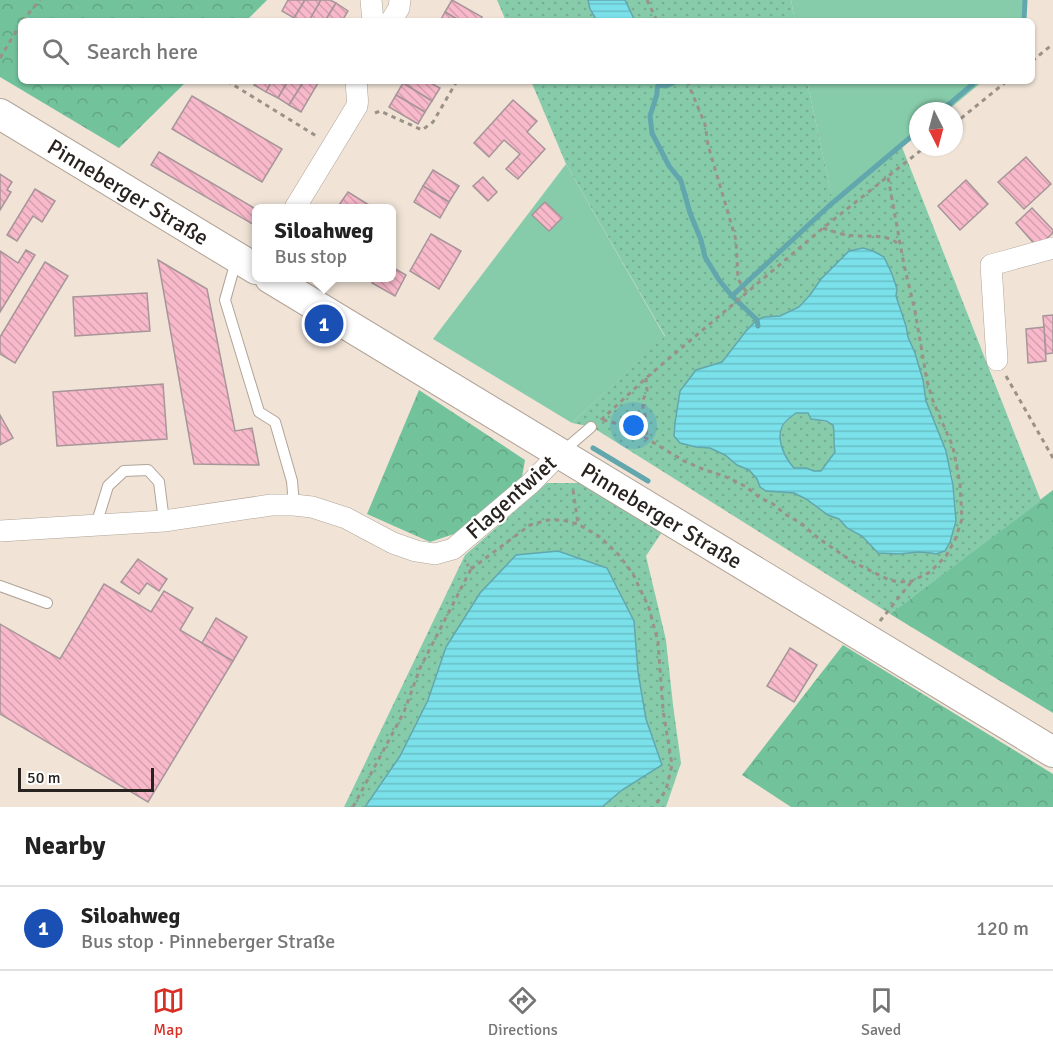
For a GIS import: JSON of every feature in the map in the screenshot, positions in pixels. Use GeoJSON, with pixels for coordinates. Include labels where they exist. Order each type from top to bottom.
{"type":"FeatureCollection","features":[{"type":"Feature","properties":{"kind":"main road","name":"Pinneberger Straße"},"geometry":{"type":"LineString","coordinates":[[0,114],[247,263]]}},
{"type":"Feature","properties":{"kind":"main road","name":"Pinneberger Straße"},"geometry":{"type":"LineString","coordinates":[[277,282],[1053,752]]}},
{"type":"Feature","properties":{"kind":"street"},"geometry":{"type":"LineString","coordinates":[[371,0],[373,18]]}},
{"type":"Feature","properties":{"kind":"street"},"geometry":{"type":"LineString","coordinates":[[393,18],[399,8],[400,0]]}},
{"type":"Feature","properties":{"kind":"street"},"geometry":{"type":"LineString","coordinates":[[298,204],[357,106],[357,84]]}},
{"type":"Feature","properties":{"kind":"street"},"geometry":{"type":"LineString","coordinates":[[997,360],[991,265],[1053,248]]}},
{"type":"Feature","properties":{"kind":"street","name":"Flagentwiet"},"geometry":{"type":"LineString","coordinates":[[0,531],[164,521],[271,505],[294,505],[312,507],[346,518],[393,543],[435,554],[453,549],[531,483],[555,450]]}},
{"type":"Feature","properties":{"kind":"lane"},"geometry":{"type":"LineString","coordinates":[[247,263],[225,300],[259,412],[275,422],[292,481],[294,505]]}},
{"type":"Feature","properties":{"kind":"lane","name":"Flagentwiet"},"geometry":{"type":"LineString","coordinates":[[555,450],[591,428]]}},
{"type":"Feature","properties":{"kind":"lane"},"geometry":{"type":"LineString","coordinates":[[96,525],[108,486],[124,471],[148,470],[159,482],[164,521]]}},
{"type":"Feature","properties":{"kind":"lane"},"geometry":{"type":"LineString","coordinates":[[0,586],[47,603]]}},
{"type":"Feature","properties":{"kind":"path"},"geometry":{"type":"LineString","coordinates":[[24,18],[40,0]]}},
{"type":"Feature","properties":{"kind":"path"},"geometry":{"type":"LineString","coordinates":[[647,0],[656,18]]}},
{"type":"Feature","properties":{"kind":"path"},"geometry":{"type":"LineString","coordinates":[[0,58],[18,29]]}},
{"type":"Feature","properties":{"kind":"path"},"geometry":{"type":"LineString","coordinates":[[1035,59],[1053,44]]}},
{"type":"Feature","properties":{"kind":"path"},"geometry":{"type":"LineString","coordinates":[[232,84],[333,146]]}},
{"type":"Feature","properties":{"kind":"path"},"geometry":{"type":"LineString","coordinates":[[357,106],[368,117],[380,111],[422,130],[433,122],[455,84]]}},
{"type":"Feature","properties":{"kind":"path"},"geometry":{"type":"LineString","coordinates":[[688,84],[705,124],[708,145],[736,240],[738,279],[747,293]]}},
{"type":"Feature","properties":{"kind":"path"},"geometry":{"type":"LineString","coordinates":[[963,117],[1003,84]]}},
{"type":"Feature","properties":{"kind":"path"},"geometry":{"type":"LineString","coordinates":[[591,428],[646,378],[823,228],[914,156]]}},
{"type":"Feature","properties":{"kind":"path"},"geometry":{"type":"LineString","coordinates":[[601,420],[626,426],[684,461],[745,486],[853,562],[889,580],[912,581],[930,572],[946,556],[955,540],[962,519],[960,484],[955,456],[927,381],[888,177]]}},
{"type":"Feature","properties":{"kind":"path"},"geometry":{"type":"LineString","coordinates":[[823,228],[845,236],[868,236],[892,240],[898,242],[902,252]]}},
{"type":"Feature","properties":{"kind":"path"},"geometry":{"type":"LineString","coordinates":[[997,360],[1053,458]]}},
{"type":"Feature","properties":{"kind":"path"},"geometry":{"type":"LineString","coordinates":[[646,378],[643,408],[647,439]]}},
{"type":"Feature","properties":{"kind":"path"},"geometry":{"type":"LineString","coordinates":[[353,807],[404,712],[420,668],[471,569],[530,525],[548,520],[562,520],[578,524],[600,537],[619,555],[633,574],[649,608],[658,642],[663,710],[672,765],[666,790],[654,807]]}},
{"type":"Feature","properties":{"kind":"path"},"geometry":{"type":"LineString","coordinates":[[453,549],[471,569]]}},
{"type":"Feature","properties":{"kind":"path"},"geometry":{"type":"LineString","coordinates":[[868,639],[885,613],[912,581]]}},
{"type":"Feature","properties":{"kind":"green space"},"geometry":{"type":"Polygon","coordinates":[[[0,0],[267,0],[249,18],[18,18],[18,84],[184,84],[119,148],[0,77],[0,0]]]}},
{"type":"Feature","properties":{"kind":"green space"},"geometry":{"type":"Polygon","coordinates":[[[497,0],[588,0],[595,18],[505,18],[497,0]]]}},
{"type":"Feature","properties":{"kind":"green space"},"geometry":{"type":"Polygon","coordinates":[[[625,0],[791,0],[794,18],[634,18],[625,0]]]}},
{"type":"Feature","properties":{"kind":"green space"},"geometry":{"type":"Polygon","coordinates":[[[791,0],[1024,0],[1024,18],[794,18],[791,0]]]}},
{"type":"Feature","properties":{"kind":"green space"},"geometry":{"type":"Polygon","coordinates":[[[532,84],[808,84],[833,202],[902,147],[1041,501],[890,614],[592,427],[572,423],[665,336],[566,164],[532,84]],[[849,251],[821,279],[799,307],[780,316],[764,317],[746,331],[722,362],[696,370],[680,391],[674,436],[725,455],[737,465],[749,470],[757,479],[760,487],[766,491],[794,493],[806,499],[862,536],[878,553],[936,554],[945,551],[956,521],[952,475],[926,401],[923,380],[896,296],[897,289],[892,274],[849,251]]]}},
{"type":"Feature","properties":{"kind":"green space"},"geometry":{"type":"Polygon","coordinates":[[[808,84],[979,84],[958,102],[909,102],[909,141],[833,203],[808,84]]]}},
{"type":"Feature","properties":{"kind":"green space"},"geometry":{"type":"Polygon","coordinates":[[[566,164],[665,337],[572,423],[433,339],[566,164]]]}},
{"type":"Feature","properties":{"kind":"green space"},"geometry":{"type":"Polygon","coordinates":[[[419,390],[525,460],[522,477],[454,534],[430,542],[367,514],[419,390]]]}},
{"type":"Feature","properties":{"kind":"green space"},"geometry":{"type":"Polygon","coordinates":[[[802,412],[833,425],[835,452],[821,471],[794,468],[782,450],[780,437],[784,425],[794,415],[802,412]]]}},
{"type":"Feature","properties":{"kind":"green space"},"geometry":{"type":"Polygon","coordinates":[[[547,483],[581,483],[662,532],[646,556],[666,640],[681,763],[666,807],[602,807],[622,790],[662,764],[646,719],[638,672],[634,620],[607,568],[446,647],[428,700],[400,756],[365,807],[344,807],[465,555],[547,483]]]}},
{"type":"Feature","properties":{"kind":"green space"},"geometry":{"type":"Polygon","coordinates":[[[1053,490],[1053,713],[890,614],[1053,490]]]}},
{"type":"Feature","properties":{"kind":"green space"},"geometry":{"type":"Polygon","coordinates":[[[843,645],[1053,774],[1053,807],[791,807],[742,775],[843,645]]]}},
{"type":"Feature","properties":{"kind":"water"},"geometry":{"type":"Polygon","coordinates":[[[588,0],[625,0],[634,18],[595,18],[588,0]]]}},
{"type":"Feature","properties":{"kind":"water"},"geometry":{"type":"Polygon","coordinates":[[[863,248],[884,257],[897,289],[896,296],[923,380],[926,401],[946,451],[953,485],[956,521],[945,551],[936,554],[878,553],[862,536],[806,499],[794,493],[766,491],[760,487],[757,479],[749,470],[737,465],[725,455],[710,448],[680,443],[674,436],[680,391],[696,370],[722,362],[757,320],[780,316],[799,307],[821,279],[849,251],[863,248]],[[796,413],[786,421],[780,432],[781,443],[787,459],[794,468],[821,471],[835,452],[833,425],[826,421],[811,419],[808,413],[796,413]]]}},
{"type":"Feature","properties":{"kind":"water"},"geometry":{"type":"Polygon","coordinates":[[[558,551],[607,568],[634,621],[638,672],[646,719],[662,765],[622,790],[602,807],[365,807],[400,756],[428,700],[446,647],[480,593],[516,555],[558,551]]]}},
{"type":"Feature","properties":{"kind":"building"},"geometry":{"type":"Polygon","coordinates":[[[288,0],[305,0],[294,18],[282,11],[288,0]]]}},
{"type":"Feature","properties":{"kind":"building"},"geometry":{"type":"Polygon","coordinates":[[[305,0],[321,0],[311,18],[294,18],[305,0]]]}},
{"type":"Feature","properties":{"kind":"building"},"geometry":{"type":"Polygon","coordinates":[[[321,0],[336,3],[327,18],[311,18],[321,0]]]}},
{"type":"Feature","properties":{"kind":"building"},"geometry":{"type":"Polygon","coordinates":[[[452,0],[482,17],[455,18],[445,12],[452,0]]]}},
{"type":"Feature","properties":{"kind":"building"},"geometry":{"type":"Polygon","coordinates":[[[336,3],[348,11],[344,18],[327,18],[336,3]]]}},
{"type":"Feature","properties":{"kind":"building"},"geometry":{"type":"Polygon","coordinates":[[[445,12],[455,18],[442,18],[445,12]]]}},
{"type":"Feature","properties":{"kind":"building"},"geometry":{"type":"Polygon","coordinates":[[[255,84],[270,84],[266,92],[255,84]]]}},
{"type":"Feature","properties":{"kind":"building"},"geometry":{"type":"Polygon","coordinates":[[[270,84],[286,84],[278,98],[266,92],[270,84]]]}},
{"type":"Feature","properties":{"kind":"building"},"geometry":{"type":"Polygon","coordinates":[[[286,84],[302,84],[289,105],[278,98],[286,84]]]}},
{"type":"Feature","properties":{"kind":"building"},"geometry":{"type":"Polygon","coordinates":[[[302,84],[317,84],[301,112],[289,105],[302,84]]]}},
{"type":"Feature","properties":{"kind":"building"},"geometry":{"type":"Polygon","coordinates":[[[405,84],[433,84],[440,88],[432,101],[405,84]]]}},
{"type":"Feature","properties":{"kind":"building"},"geometry":{"type":"Polygon","coordinates":[[[405,84],[432,101],[425,112],[396,95],[405,84]]]}},
{"type":"Feature","properties":{"kind":"building"},"geometry":{"type":"Polygon","coordinates":[[[396,95],[425,112],[418,124],[389,107],[396,95]]]}},
{"type":"Feature","properties":{"kind":"building"},"geometry":{"type":"Polygon","coordinates":[[[192,96],[282,149],[262,182],[172,129],[192,96]]]}},
{"type":"Feature","properties":{"kind":"building"},"geometry":{"type":"Polygon","coordinates":[[[513,100],[537,121],[527,132],[545,149],[518,179],[506,169],[520,154],[504,140],[489,157],[474,143],[513,100]]]}},
{"type":"Feature","properties":{"kind":"building"},"geometry":{"type":"Polygon","coordinates":[[[159,152],[252,207],[252,224],[151,165],[159,152]]]}},
{"type":"Feature","properties":{"kind":"building"},"geometry":{"type":"Polygon","coordinates":[[[1026,157],[1051,184],[1024,209],[998,182],[1026,157]]]}},
{"type":"Feature","properties":{"kind":"building"},"geometry":{"type":"Polygon","coordinates":[[[433,170],[459,186],[449,202],[423,186],[433,170]]]}},
{"type":"Feature","properties":{"kind":"building"},"geometry":{"type":"Polygon","coordinates":[[[0,174],[12,182],[7,190],[11,192],[0,210],[0,174]]]}},
{"type":"Feature","properties":{"kind":"building"},"geometry":{"type":"Polygon","coordinates":[[[483,177],[497,192],[488,201],[473,186],[483,177]]]}},
{"type":"Feature","properties":{"kind":"building"},"geometry":{"type":"Polygon","coordinates":[[[966,180],[988,204],[960,230],[938,206],[966,180]]]}},
{"type":"Feature","properties":{"kind":"building"},"geometry":{"type":"Polygon","coordinates":[[[423,186],[449,202],[440,218],[414,202],[423,186]]]}},
{"type":"Feature","properties":{"kind":"building"},"geometry":{"type":"Polygon","coordinates":[[[35,189],[55,201],[42,222],[33,216],[17,241],[7,235],[35,189]]]}},
{"type":"Feature","properties":{"kind":"building"},"geometry":{"type":"Polygon","coordinates":[[[348,192],[367,204],[340,204],[348,192]]]}},
{"type":"Feature","properties":{"kind":"building"},"geometry":{"type":"Polygon","coordinates":[[[545,202],[562,218],[549,231],[532,215],[545,202]]]}},
{"type":"Feature","properties":{"kind":"building"},"geometry":{"type":"Polygon","coordinates":[[[1032,208],[1053,230],[1053,233],[1037,247],[1016,223],[1032,208]]]}},
{"type":"Feature","properties":{"kind":"building"},"geometry":{"type":"Polygon","coordinates":[[[431,234],[461,251],[439,289],[410,271],[431,234]]]}},
{"type":"Feature","properties":{"kind":"building"},"geometry":{"type":"Polygon","coordinates":[[[26,250],[35,255],[0,312],[0,251],[18,263],[26,250]]]}},
{"type":"Feature","properties":{"kind":"building"},"geometry":{"type":"Polygon","coordinates":[[[158,260],[207,289],[235,431],[252,428],[259,465],[194,464],[158,260]]]}},
{"type":"Feature","properties":{"kind":"building"},"geometry":{"type":"Polygon","coordinates":[[[45,262],[68,276],[15,363],[0,354],[0,337],[45,262]]]}},
{"type":"Feature","properties":{"kind":"building"},"geometry":{"type":"Polygon","coordinates":[[[396,269],[406,275],[395,296],[372,283],[396,282],[396,269]]]}},
{"type":"Feature","properties":{"kind":"building"},"geometry":{"type":"Polygon","coordinates":[[[147,293],[150,331],[75,336],[73,297],[147,293]]]}},
{"type":"Feature","properties":{"kind":"building"},"geometry":{"type":"Polygon","coordinates":[[[1053,315],[1053,353],[1046,354],[1043,316],[1053,315]]]}},
{"type":"Feature","properties":{"kind":"building"},"geometry":{"type":"Polygon","coordinates":[[[1044,327],[1046,361],[1028,363],[1026,329],[1044,327]]]}},
{"type":"Feature","properties":{"kind":"building"},"geometry":{"type":"Polygon","coordinates":[[[163,384],[167,439],[57,446],[53,392],[163,384]]]}},
{"type":"Feature","properties":{"kind":"building"},"geometry":{"type":"Polygon","coordinates":[[[0,415],[13,438],[0,445],[0,415]]]}},
{"type":"Feature","properties":{"kind":"building"},"geometry":{"type":"Polygon","coordinates":[[[138,559],[167,579],[159,591],[147,583],[139,594],[121,582],[138,559]]]}},
{"type":"Feature","properties":{"kind":"building"},"geometry":{"type":"Polygon","coordinates":[[[104,584],[151,612],[164,591],[193,608],[180,630],[233,661],[148,802],[0,714],[0,624],[60,659],[104,584]]]}},
{"type":"Feature","properties":{"kind":"building"},"geometry":{"type":"Polygon","coordinates":[[[216,618],[247,637],[233,661],[202,643],[216,618]]]}},
{"type":"Feature","properties":{"kind":"building"},"geometry":{"type":"Polygon","coordinates":[[[790,648],[817,665],[794,702],[767,686],[790,648]]]}},
{"type":"Feature","properties":{"kind":"waterway"},"geometry":{"type":"LineString","coordinates":[[1024,18],[1025,0]]}},
{"type":"Feature","properties":{"kind":"waterway"},"geometry":{"type":"LineString","coordinates":[[671,84],[658,85],[650,116],[652,133],[669,166],[681,181],[705,257],[719,280],[757,320],[758,326]]}},
{"type":"Feature","properties":{"kind":"waterway"},"geometry":{"type":"LineString","coordinates":[[952,102],[973,84]]}},
{"type":"Feature","properties":{"kind":"waterway"},"geometry":{"type":"LineString","coordinates":[[732,296],[830,205],[909,139]]}},
{"type":"Feature","properties":{"kind":"waterway"},"geometry":{"type":"LineString","coordinates":[[593,448],[648,481]]}},
{"type":"Feature","properties":{"kind":"place","name":"Siloahweg"},"geometry":{"type":"Point","coordinates":[324,324]}}]}
